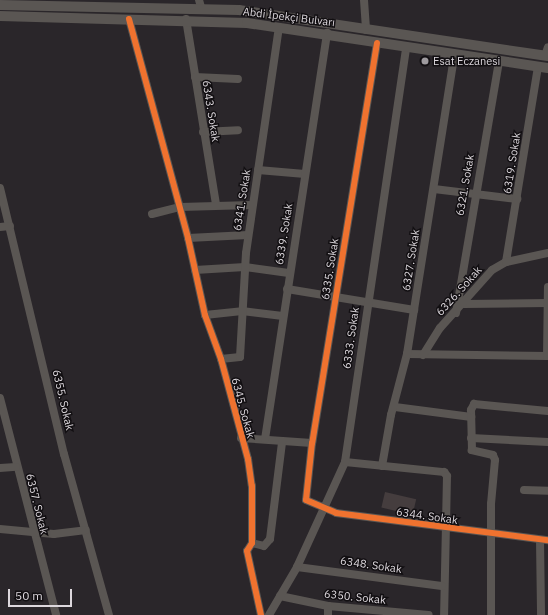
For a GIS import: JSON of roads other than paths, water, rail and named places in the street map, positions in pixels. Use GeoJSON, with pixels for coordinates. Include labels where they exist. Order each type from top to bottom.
{"type":"FeatureCollection","features":[{"type":"Feature","properties":{"kind":"street"},"geometry":{"type":"LineString","coordinates":[[364,0],[366,30]]}},
{"type":"Feature","properties":{"kind":"street","name":"Abdi İpekçi Bulvarı"},"geometry":{"type":"LineString","coordinates":[[0,5],[59,2],[200,4],[366,30],[547,53]]}},
{"type":"Feature","properties":{"kind":"street","name":"Abdi İpekçi Bulvarı"},"geometry":{"type":"LineString","coordinates":[[0,16],[186,20],[279,28],[327,33],[454,56],[543,68]]}},
{"type":"Feature","properties":{"kind":"street","name":"6345. Sokak"},"geometry":{"type":"LineString","coordinates":[[129,19],[188,238],[205,315],[221,359],[241,438],[248,459],[252,486],[252,542],[246,551],[261,615]]}},
{"type":"Feature","properties":{"kind":"street","name":"6343. Sokak"},"geometry":{"type":"LineString","coordinates":[[186,20],[216,205]]}},
{"type":"Feature","properties":{"kind":"street","name":"6341. Sokak"},"geometry":{"type":"LineString","coordinates":[[221,359],[240,357],[248,235],[279,28]]}},
{"type":"Feature","properties":{"kind":"street","name":"6339. Sokak"},"geometry":{"type":"LineString","coordinates":[[264,439],[286,289],[327,33]]}},
{"type":"Feature","properties":{"kind":"street","name":"6335. Sokak"},"geometry":{"type":"LineString","coordinates":[[306,500],[312,443],[376,43]]}},
{"type":"Feature","properties":{"kind":"street","name":"6333. Sokak"},"geometry":{"type":"LineString","coordinates":[[269,615],[298,567],[346,462],[367,304],[406,48]]}},
{"type":"Feature","properties":{"kind":"street","name":"6327. Sokak"},"geometry":{"type":"LineString","coordinates":[[382,466],[407,354],[454,56]]}},
{"type":"Feature","properties":{"kind":"street","name":"6321. Sokak"},"geometry":{"type":"LineString","coordinates":[[456,313],[474,194],[498,62]]}},
{"type":"Feature","properties":{"kind":"street","name":"6319. Sokak"},"geometry":{"type":"LineString","coordinates":[[506,262],[543,68]]}},
{"type":"Feature","properties":{"kind":"street"},"geometry":{"type":"LineString","coordinates":[[195,77],[238,79]]}},
{"type":"Feature","properties":{"kind":"street"},"geometry":{"type":"LineString","coordinates":[[203,132],[238,130]]}},
{"type":"Feature","properties":{"kind":"street"},"geometry":{"type":"LineString","coordinates":[[258,170],[305,174]]}},
{"type":"Feature","properties":{"kind":"street","name":"6355. Sokak"},"geometry":{"type":"LineString","coordinates":[[0,188],[64,454],[109,615]]}},
{"type":"Feature","properties":{"kind":"street"},"geometry":{"type":"LineString","coordinates":[[434,189],[517,199]]}},
{"type":"Feature","properties":{"kind":"street"},"geometry":{"type":"LineString","coordinates":[[152,214],[180,207],[216,205],[252,206]]}},
{"type":"Feature","properties":{"kind":"street"},"geometry":{"type":"LineString","coordinates":[[0,228],[10,226]]}},
{"type":"Feature","properties":{"kind":"street"},"geometry":{"type":"LineString","coordinates":[[188,238],[248,235]]}},
{"type":"Feature","properties":{"kind":"street","name":"6326. Sokak"},"geometry":{"type":"LineString","coordinates":[[423,355],[432,339],[492,270],[506,262],[548,254]]}},
{"type":"Feature","properties":{"kind":"street"},"geometry":{"type":"LineString","coordinates":[[195,270],[245,267],[289,273]]}},
{"type":"Feature","properties":{"kind":"street"},"geometry":{"type":"LineString","coordinates":[[407,354],[547,356],[548,287]]}},
{"type":"Feature","properties":{"kind":"street"},"geometry":{"type":"LineString","coordinates":[[286,289],[336,297],[367,304],[414,310]]}},
{"type":"Feature","properties":{"kind":"street"},"geometry":{"type":"LineString","coordinates":[[464,304],[548,303]]}},
{"type":"Feature","properties":{"kind":"street"},"geometry":{"type":"LineString","coordinates":[[205,315],[242,311],[282,316]]}},
{"type":"Feature","properties":{"kind":"street","name":"6357. Sokak"},"geometry":{"type":"LineString","coordinates":[[0,398],[3,426],[16,467],[32,533],[56,615]]}},
{"type":"Feature","properties":{"kind":"street"},"geometry":{"type":"LineString","coordinates":[[490,615],[491,534],[495,460],[493,455],[472,450],[471,417],[474,404],[548,411]]}},
{"type":"Feature","properties":{"kind":"street"},"geometry":{"type":"LineString","coordinates":[[395,407],[471,417]]}},
{"type":"Feature","properties":{"kind":"street"},"geometry":{"type":"LineString","coordinates":[[241,438],[312,443]]}},
{"type":"Feature","properties":{"kind":"street"},"geometry":{"type":"LineString","coordinates":[[471,438],[548,442]]}},
{"type":"Feature","properties":{"kind":"street"},"geometry":{"type":"LineString","coordinates":[[252,542],[264,546],[270,539],[282,442]]}},
{"type":"Feature","properties":{"kind":"street"},"geometry":{"type":"LineString","coordinates":[[346,462],[444,472],[447,476],[446,529],[442,586],[444,615]]}},
{"type":"Feature","properties":{"kind":"street"},"geometry":{"type":"LineString","coordinates":[[0,468],[16,467]]}},
{"type":"Feature","properties":{"kind":"street"},"geometry":{"type":"LineString","coordinates":[[524,490],[548,491]]}},
{"type":"Feature","properties":{"kind":"street","name":"6344. Sokak"},"geometry":{"type":"LineString","coordinates":[[306,500],[336,513],[446,529],[544,540]]}},
{"type":"Feature","properties":{"kind":"street"},"geometry":{"type":"LineString","coordinates":[[0,529],[32,533],[86,530]]}},
{"type":"Feature","properties":{"kind":"street"},"geometry":{"type":"LineString","coordinates":[[541,615],[544,540]]}},
{"type":"Feature","properties":{"kind":"street","name":"6348. Sokak"},"geometry":{"type":"LineString","coordinates":[[298,567],[442,586]]}},
{"type":"Feature","properties":{"kind":"street","name":"6350. Sokak"},"geometry":{"type":"LineString","coordinates":[[280,596],[328,606],[386,613],[428,615]]}},
{"type":"Feature","properties":{"kind":"street"},"geometry":{"type":"LineString","coordinates":[[328,606],[328,615]]}},
{"type":"Feature","properties":{"kind":"place","name":"Esat Eczanesi"},"geometry":{"type":"Point","coordinates":[425,61]}}]}
